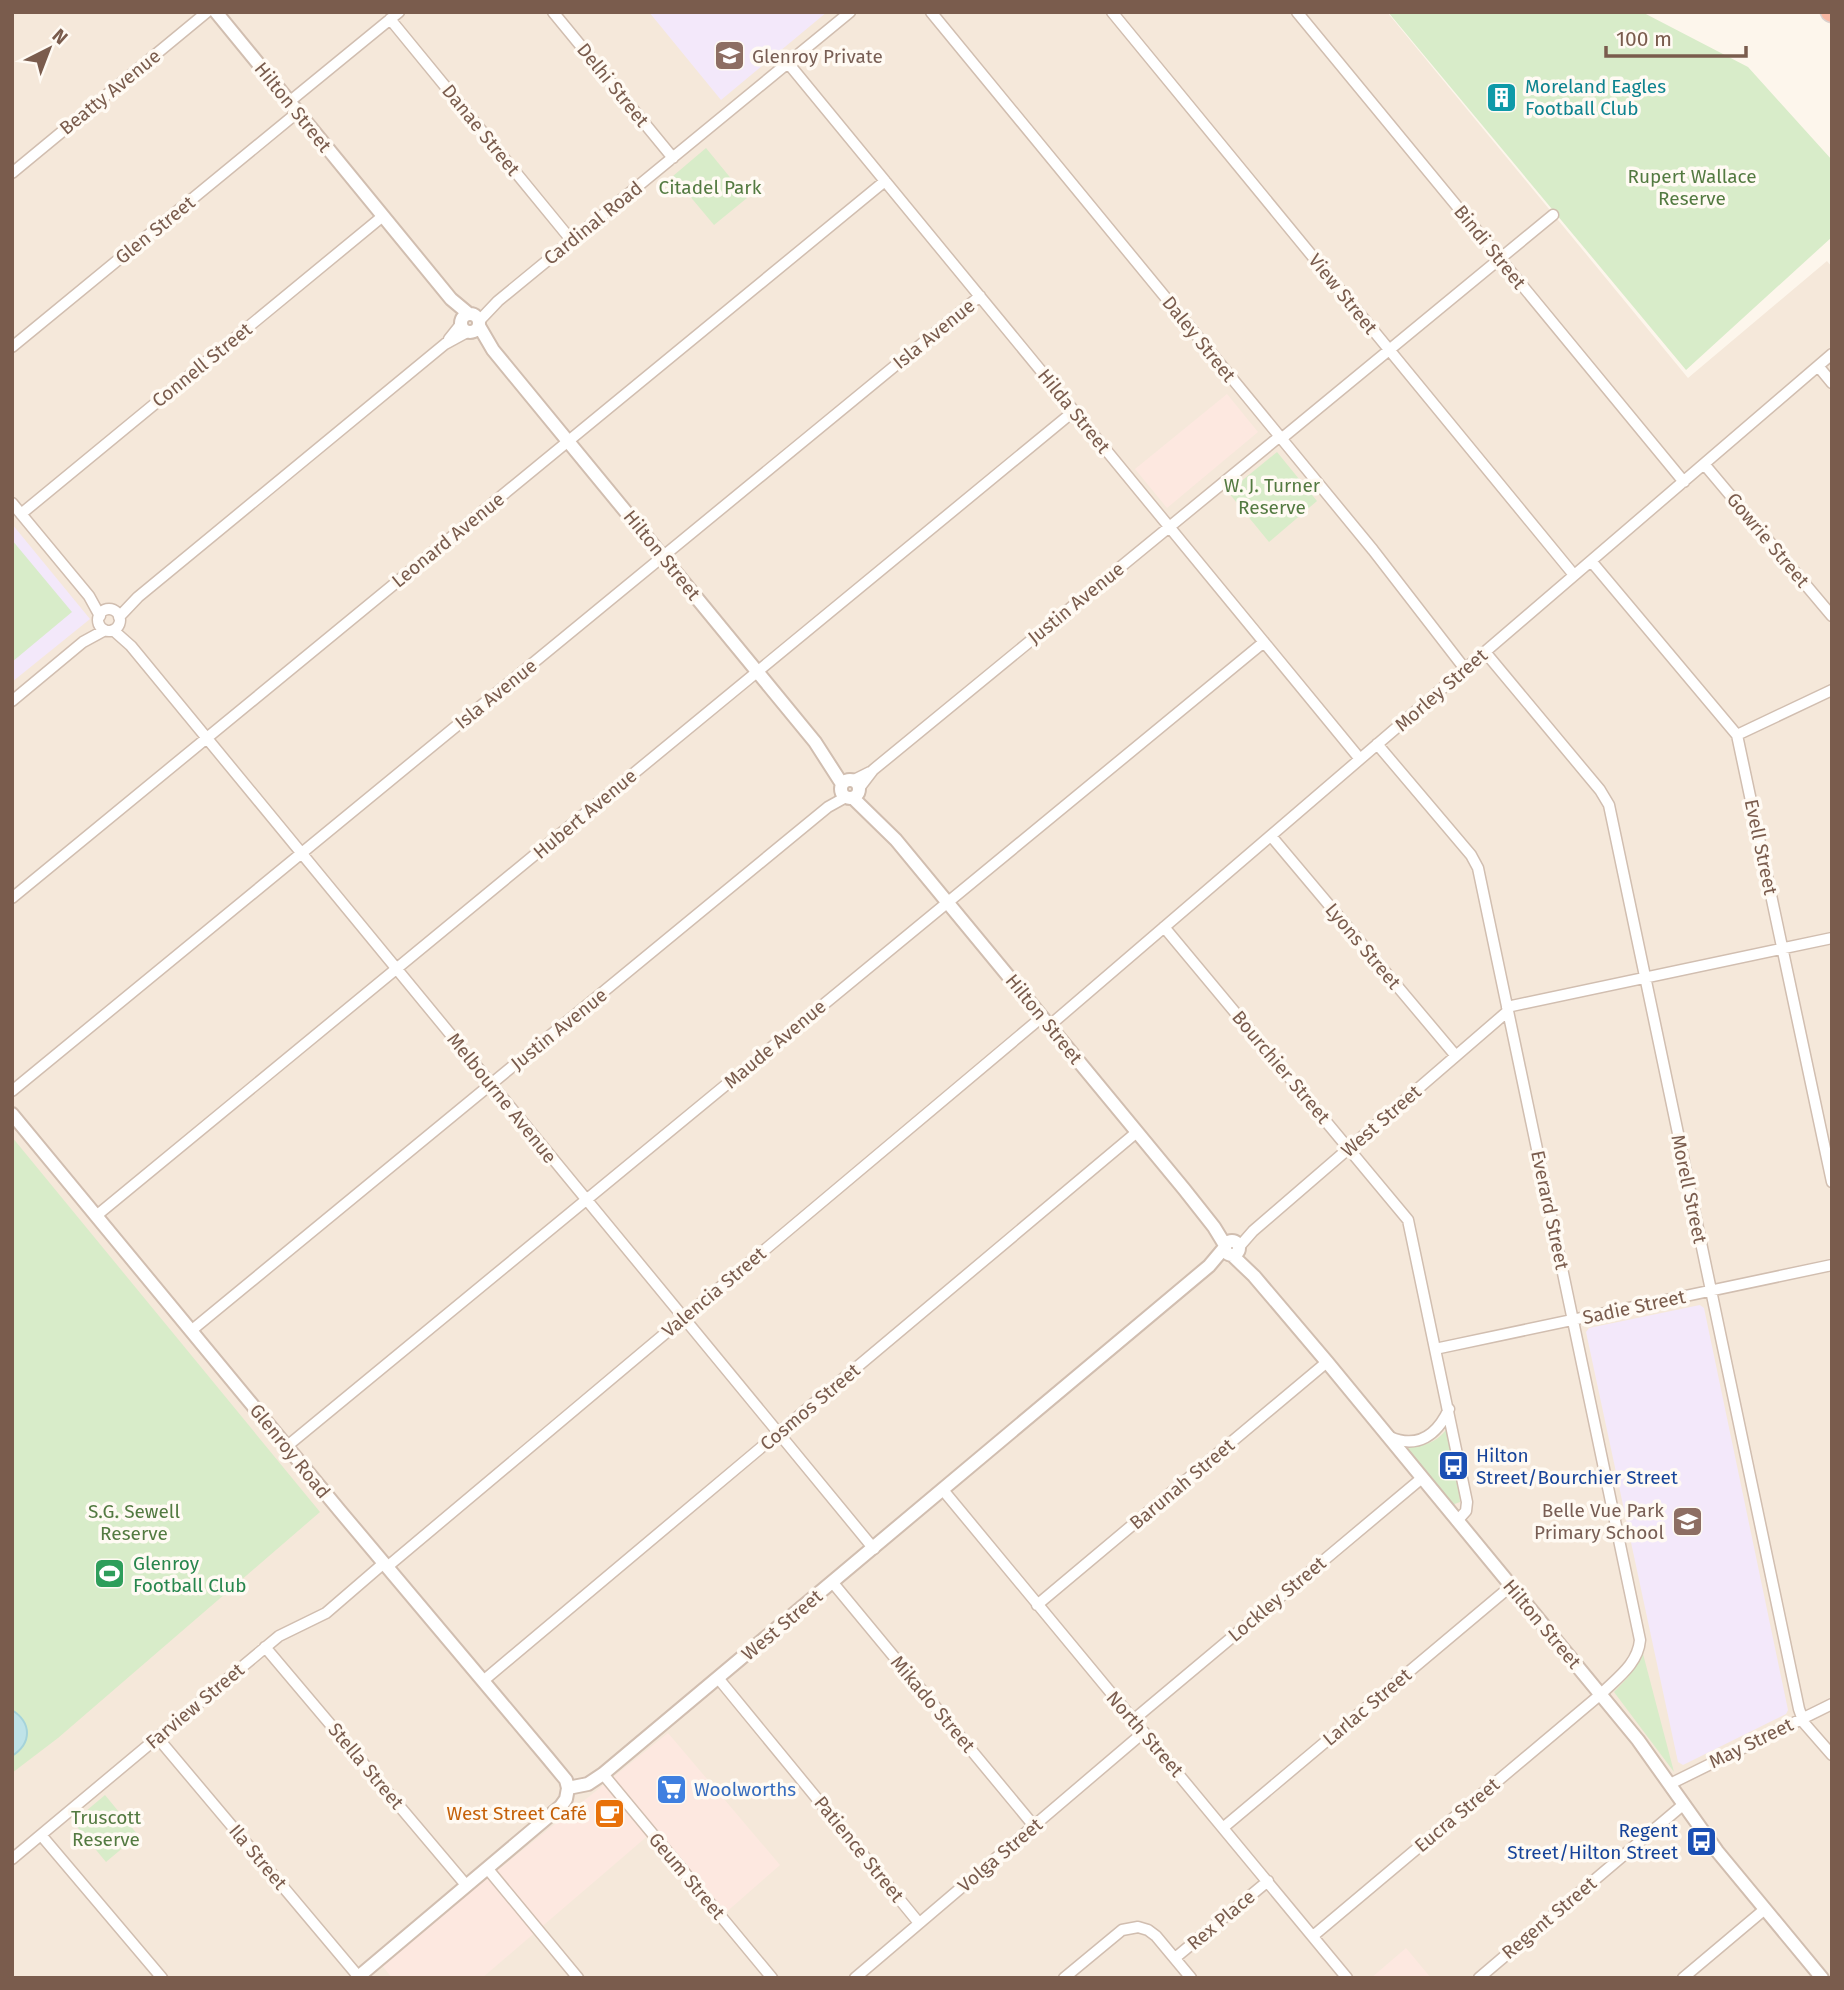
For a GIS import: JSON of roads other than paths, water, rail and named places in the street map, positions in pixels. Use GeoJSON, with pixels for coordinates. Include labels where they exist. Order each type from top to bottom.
{"type":"FeatureCollection","features":[{"type":"Feature","properties":{"kind":"street","name":"Beatty Avenue"},"geometry":{"type":"LineString","coordinates":[[12,173],[207,12]]}},
{"type":"Feature","properties":{"kind":"street","name":"Hilton Street"},"geometry":{"type":"LineString","coordinates":[[216,12],[758,672],[850,789],[896,840],[1601,1694],[1717,1851],[1822,1978]]}},
{"type":"Feature","properties":{"kind":"street","name":"Delhi Street"},"geometry":{"type":"LineString","coordinates":[[553,12],[673,158]]}},
{"type":"Feature","properties":{"kind":"street","name":"Cardinal Road"},"geometry":{"type":"LineString","coordinates":[[12,701],[850,12]]}},
{"type":"Feature","properties":{"kind":"street","name":"Daley Street"},"geometry":{"type":"LineString","coordinates":[[931,12],[1385,566],[1465,669]]}},
{"type":"Feature","properties":{"kind":"street","name":"View Street"},"geometry":{"type":"LineString","coordinates":[[1112,12],[1574,575]]}},
{"type":"Feature","properties":{"kind":"street","name":"Bindi Street"},"geometry":{"type":"LineString","coordinates":[[1297,12],[1684,482]]}},
{"type":"Feature","properties":{"kind":"street","name":"Glen Street"},"geometry":{"type":"LineString","coordinates":[[12,347],[294,107],[394,16]]}},
{"type":"Feature","properties":{"kind":"street","name":"Danae Street"},"geometry":{"type":"LineString","coordinates":[[394,16],[572,241]]}},
{"type":"Feature","properties":{"kind":"street","name":"Hilda Street"},"geometry":{"type":"LineString","coordinates":[[788,63],[1360,759]]}},
{"type":"Feature","properties":{"kind":"street","name":"Leonard Avenue"},"geometry":{"type":"LineString","coordinates":[[12,898],[885,181]]}},
{"type":"Feature","properties":{"kind":"street","name":"Justin Avenue"},"geometry":{"type":"LineString","coordinates":[[192,1330],[1553,215]]}},
{"type":"Feature","properties":{"kind":"street","name":"Connell Street"},"geometry":{"type":"LineString","coordinates":[[21,514],[383,216]]}},
{"type":"Feature","properties":{"kind":"street","name":"Isla Avenue"},"geometry":{"type":"LineString","coordinates":[[12,1091],[979,296]]}},
{"type":"Feature","properties":{"kind":"street","name":"Morley Street"},"geometry":{"type":"LineString","coordinates":[[1045,1021],[1164,927],[1832,354]]}},
{"type":"Feature","properties":{"kind":"street"},"geometry":{"type":"LineString","coordinates":[[1818,366],[1832,383]]}},
{"type":"Feature","properties":{"kind":"street","name":"Hubert Avenue"},"geometry":{"type":"LineString","coordinates":[[96,1216],[1074,411]]}},
{"type":"Feature","properties":{"kind":"street","name":"Gowrie Street"},"geometry":{"type":"LineString","coordinates":[[1704,464],[1832,616]]}},
{"type":"Feature","properties":{"kind":"street","name":"Melbourne Avenue"},"geometry":{"type":"LineString","coordinates":[[12,503],[874,1549]]}},
{"type":"Feature","properties":{"kind":"street","name":"Evell Street"},"geometry":{"type":"LineString","coordinates":[[1591,561],[1737,735],[1832,1182]]}},
{"type":"Feature","properties":{"kind":"street","name":"Maude Avenue"},"geometry":{"type":"LineString","coordinates":[[286,1447],[1264,642]]}},
{"type":"Feature","properties":{"kind":"street","name":"Morell Street"},"geometry":{"type":"LineString","coordinates":[[1485,652],[1606,799],[1802,1718],[1832,1755]]}},
{"type":"Feature","properties":{"kind":"street"},"geometry":{"type":"LineString","coordinates":[[1737,735],[1832,690]]}},
{"type":"Feature","properties":{"kind":"street","name":"Everard Street"},"geometry":{"type":"LineString","coordinates":[[1377,744],[1475,862],[1640,1640],[1639,1651],[1632,1663],[1601,1694]]}},
{"type":"Feature","properties":{"kind":"street","name":"Lyons Street"},"geometry":{"type":"LineString","coordinates":[[1271,836],[1456,1056]]}},
{"type":"Feature","properties":{"kind":"street","name":"Bourchier Street"},"geometry":{"type":"LineString","coordinates":[[1164,927],[1408,1220],[1468,1502],[1466,1511],[1457,1521]]}},
{"type":"Feature","properties":{"kind":"street","name":"West Street"},"geometry":{"type":"LineString","coordinates":[[568,1788],[588,1784],[603,1774],[1232,1248],[1508,1009],[1832,938]]}},
{"type":"Feature","properties":{"kind":"street","name":"Valencia Street"},"geometry":{"type":"LineString","coordinates":[[385,1565],[1045,1021]]}},
{"type":"Feature","properties":{"kind":"street","name":"Glenroy Road"},"geometry":{"type":"LineString","coordinates":[[12,1114],[286,1447],[566,1780],[568,1788]]}},
{"type":"Feature","properties":{"kind":"street","name":"Cosmos Street"},"geometry":{"type":"LineString","coordinates":[[483,1681],[1137,1132]]}},
{"type":"Feature","properties":{"kind":"street","name":"Sadie Street"},"geometry":{"type":"LineString","coordinates":[[1435,1349],[1832,1265]]}},
{"type":"Feature","properties":{"kind":"street","name":"Barunah Street"},"geometry":{"type":"LineString","coordinates":[[1037,1605],[1327,1362]]}},
{"type":"Feature","properties":{"kind":"street"},"geometry":{"type":"LineString","coordinates":[[1388,1437],[1405,1442],[1428,1437],[1440,1426],[1449,1408]]}},
{"type":"Feature","properties":{"kind":"street","name":"Lockley Street"},"geometry":{"type":"LineString","coordinates":[[1132,1721],[1422,1478]]}},
{"type":"Feature","properties":{"kind":"street","name":"North Street"},"geometry":{"type":"LineString","coordinates":[[943,1490],[1347,1978]]}},
{"type":"Feature","properties":{"kind":"street","name":"Farview Street"},"geometry":{"type":"LineString","coordinates":[[12,1859],[265,1647],[279,1636],[326,1612],[385,1565]]}},
{"type":"Feature","properties":{"kind":"street","name":"Mikado Street"},"geometry":{"type":"LineString","coordinates":[[833,1583],[1034,1826]]}},
{"type":"Feature","properties":{"kind":"street","name":"Larlac Street"},"geometry":{"type":"LineString","coordinates":[[1224,1827],[1511,1586]]}},
{"type":"Feature","properties":{"kind":"street","name":"Stella Street"},"geometry":{"type":"LineString","coordinates":[[265,1647],[466,1885]]}},
{"type":"Feature","properties":{"kind":"street","name":"Patience Street"},"geometry":{"type":"LineString","coordinates":[[718,1678],[919,1923]]}},
{"type":"Feature","properties":{"kind":"street","name":"Eucra Street"},"geometry":{"type":"LineString","coordinates":[[1313,1936],[1601,1694]]}},
{"type":"Feature","properties":{"kind":"street","name":"May Street"},"geometry":{"type":"LineString","coordinates":[[1670,1784],[1832,1704]]}},
{"type":"Feature","properties":{"kind":"street","name":"Volga Street"},"geometry":{"type":"LineString","coordinates":[[855,1978],[1144,1732]]}},
{"type":"Feature","properties":{"kind":"street","name":"Ila Street"},"geometry":{"type":"LineString","coordinates":[[157,1737],[358,1977]]}},
{"type":"Feature","properties":{"kind":"street","name":"Geum Street"},"geometry":{"type":"LineString","coordinates":[[603,1774],[772,1978]]}},
{"type":"Feature","properties":{"kind":"street"},"geometry":{"type":"LineString","coordinates":[[358,1977],[561,1807],[568,1788]]}},
{"type":"Feature","properties":{"kind":"street","name":"Regent Street"},"geometry":{"type":"LineString","coordinates":[[1479,1978],[1684,1804]]}},
{"type":"Feature","properties":{"kind":"street"},"geometry":{"type":"LineString","coordinates":[[41,1835],[162,1978]]}},
{"type":"Feature","properties":{"kind":"street"},"geometry":{"type":"LineString","coordinates":[[487,1868],[578,1978]]}},
{"type":"Feature","properties":{"kind":"street","name":"Rex Place"},"geometry":{"type":"LineString","coordinates":[[1175,1958],[1268,1881]]}},
{"type":"Feature","properties":{"kind":"street"},"geometry":{"type":"LineString","coordinates":[[1683,1978],[1765,1909]]}},
{"type":"Feature","properties":{"kind":"street"},"geometry":{"type":"LineString","coordinates":[[1064,1978],[1115,1935],[1129,1927],[1149,1930],[1191,1978]]}},
{"type":"Feature","properties":{"kind":"street"},"geometry":{"type":"LineString","coordinates":[[370,1966],[380,1978]]}},
{"type":"Feature","properties":{"kind":"water"},"geometry":{"type":"Polygon","coordinates":[[[12,1710],[23,1721],[27,1733],[23,1745],[12,1756],[12,1710]]]}},
{"type":"Feature","properties":{"kind":"place","name":"Glenroy Private"},"geometry":{"type":"Point","coordinates":[729,56]}},
{"type":"Feature","properties":{"kind":"place","name":"Moreland Eagles Football Club"},"geometry":{"type":"Point","coordinates":[1502,97]}},
{"type":"Feature","properties":{"kind":"place","name":"Hilton Street/Bourchier Street"},"geometry":{"type":"Point","coordinates":[1453,1466]}},
{"type":"Feature","properties":{"kind":"place","name":"Belle Vue Park Primary School"},"geometry":{"type":"Point","coordinates":[1687,1521]}},
{"type":"Feature","properties":{"kind":"place","name":"Glenroy Football Club"},"geometry":{"type":"Point","coordinates":[110,1574]}},
{"type":"Feature","properties":{"kind":"place","name":"Woolworths"},"geometry":{"type":"Point","coordinates":[671,1789]}},
{"type":"Feature","properties":{"kind":"place","name":"West Street Café"},"geometry":{"type":"Point","coordinates":[610,1813]}},
{"type":"Feature","properties":{"kind":"place","name":"Regent Street/Hilton Street"},"geometry":{"type":"Point","coordinates":[1701,1841]}},
{"type":"Feature","properties":{"kind":"park label","name":"Citadel Park"},"geometry":{"type":"Point","coordinates":[710,187]}},
{"type":"Feature","properties":{"kind":"park label","name":"Rupert Wallace Reserve"},"geometry":{"type":"Point","coordinates":[1692,187]}},
{"type":"Feature","properties":{"kind":"park label","name":"W. J. Turner Reserve"},"geometry":{"type":"Point","coordinates":[1272,496]}},
{"type":"Feature","properties":{"kind":"park label","name":"S.G. Sewell Reserve"},"geometry":{"type":"Point","coordinates":[134,1522]}},
{"type":"Feature","properties":{"kind":"park label","name":"Truscott Reserve"},"geometry":{"type":"Point","coordinates":[106,1828]}}]}
